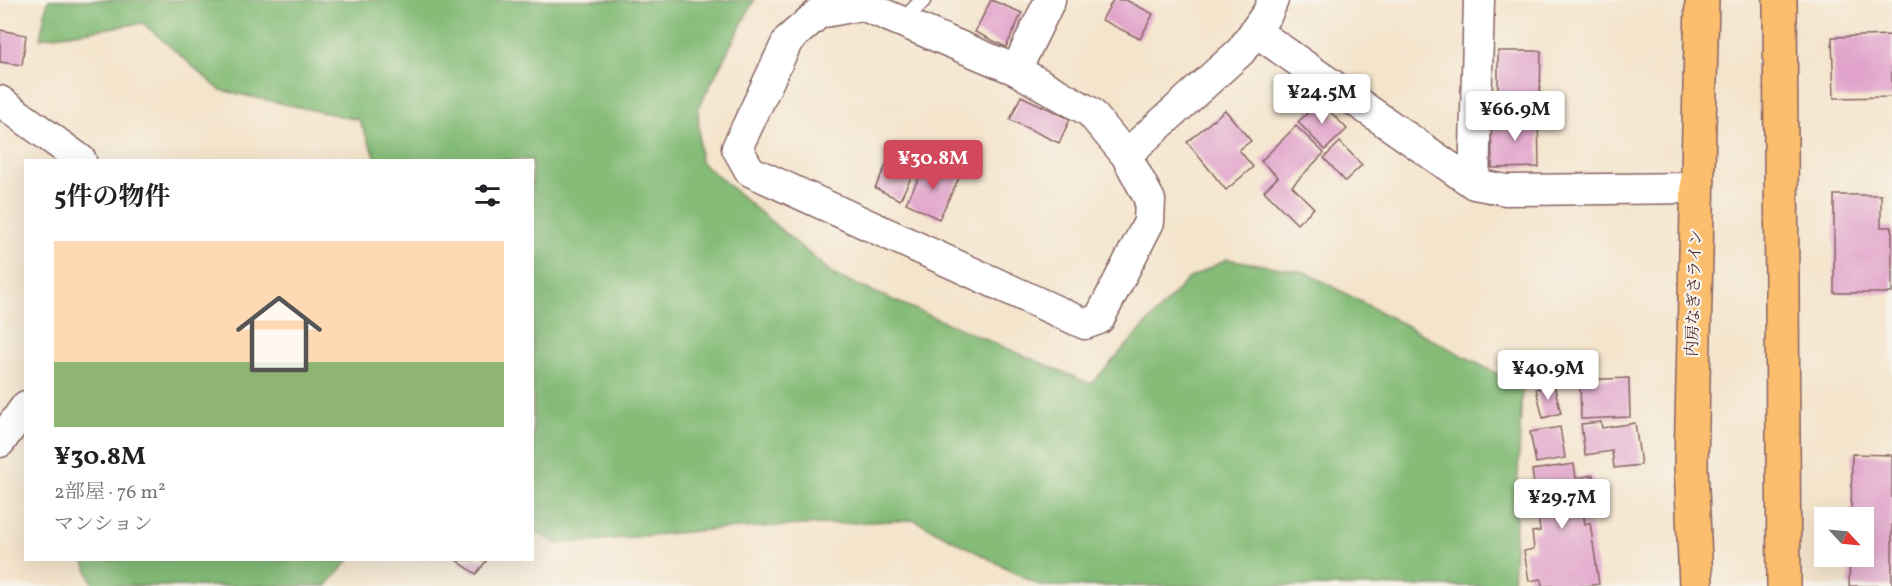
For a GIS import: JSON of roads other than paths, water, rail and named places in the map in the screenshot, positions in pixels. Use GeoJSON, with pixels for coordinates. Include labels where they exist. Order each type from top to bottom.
{"type":"FeatureCollection","features":[{"type":"Feature","properties":{"kind":"highway","name":"内房なぎさライン"},"geometry":{"type":"LineString","coordinates":[[1696,586],[1690,465],[1702,0]]}},
{"type":"Feature","properties":{"kind":"highway"},"geometry":{"type":"LineString","coordinates":[[1780,0],[1784,586]]}},
{"type":"Feature","properties":{"kind":"street"},"geometry":{"type":"LineString","coordinates":[[1016,70],[1050,0]]}},
{"type":"Feature","properties":{"kind":"street"},"geometry":{"type":"LineString","coordinates":[[1126,155],[1241,51],[1268,12],[1273,0]]}},
{"type":"Feature","properties":{"kind":"street"},"geometry":{"type":"LineString","coordinates":[[1474,184],[1479,0]]}},
{"type":"Feature","properties":{"kind":"street"},"geometry":{"type":"LineString","coordinates":[[862,5],[903,21],[1016,70],[1090,112],[1126,155],[1150,200],[1149,222],[1099,319],[1085,324],[750,171],[737,148],[788,40],[819,13],[862,5]]}},
{"type":"Feature","properties":{"kind":"street"},"geometry":{"type":"LineString","coordinates":[[1255,31],[1474,184],[1506,190],[1698,188]]}},
{"type":"Feature","properties":{"kind":"street"},"geometry":{"type":"LineString","coordinates":[[0,101],[80,159]]}},
{"type":"Feature","properties":{"kind":"street"},"geometry":{"type":"LineString","coordinates":[[0,442],[24,409]]}},
{"type":"Feature","properties":{"kind":"lane"},"geometry":{"type":"LineString","coordinates":[[903,21],[923,0]]}}]}
